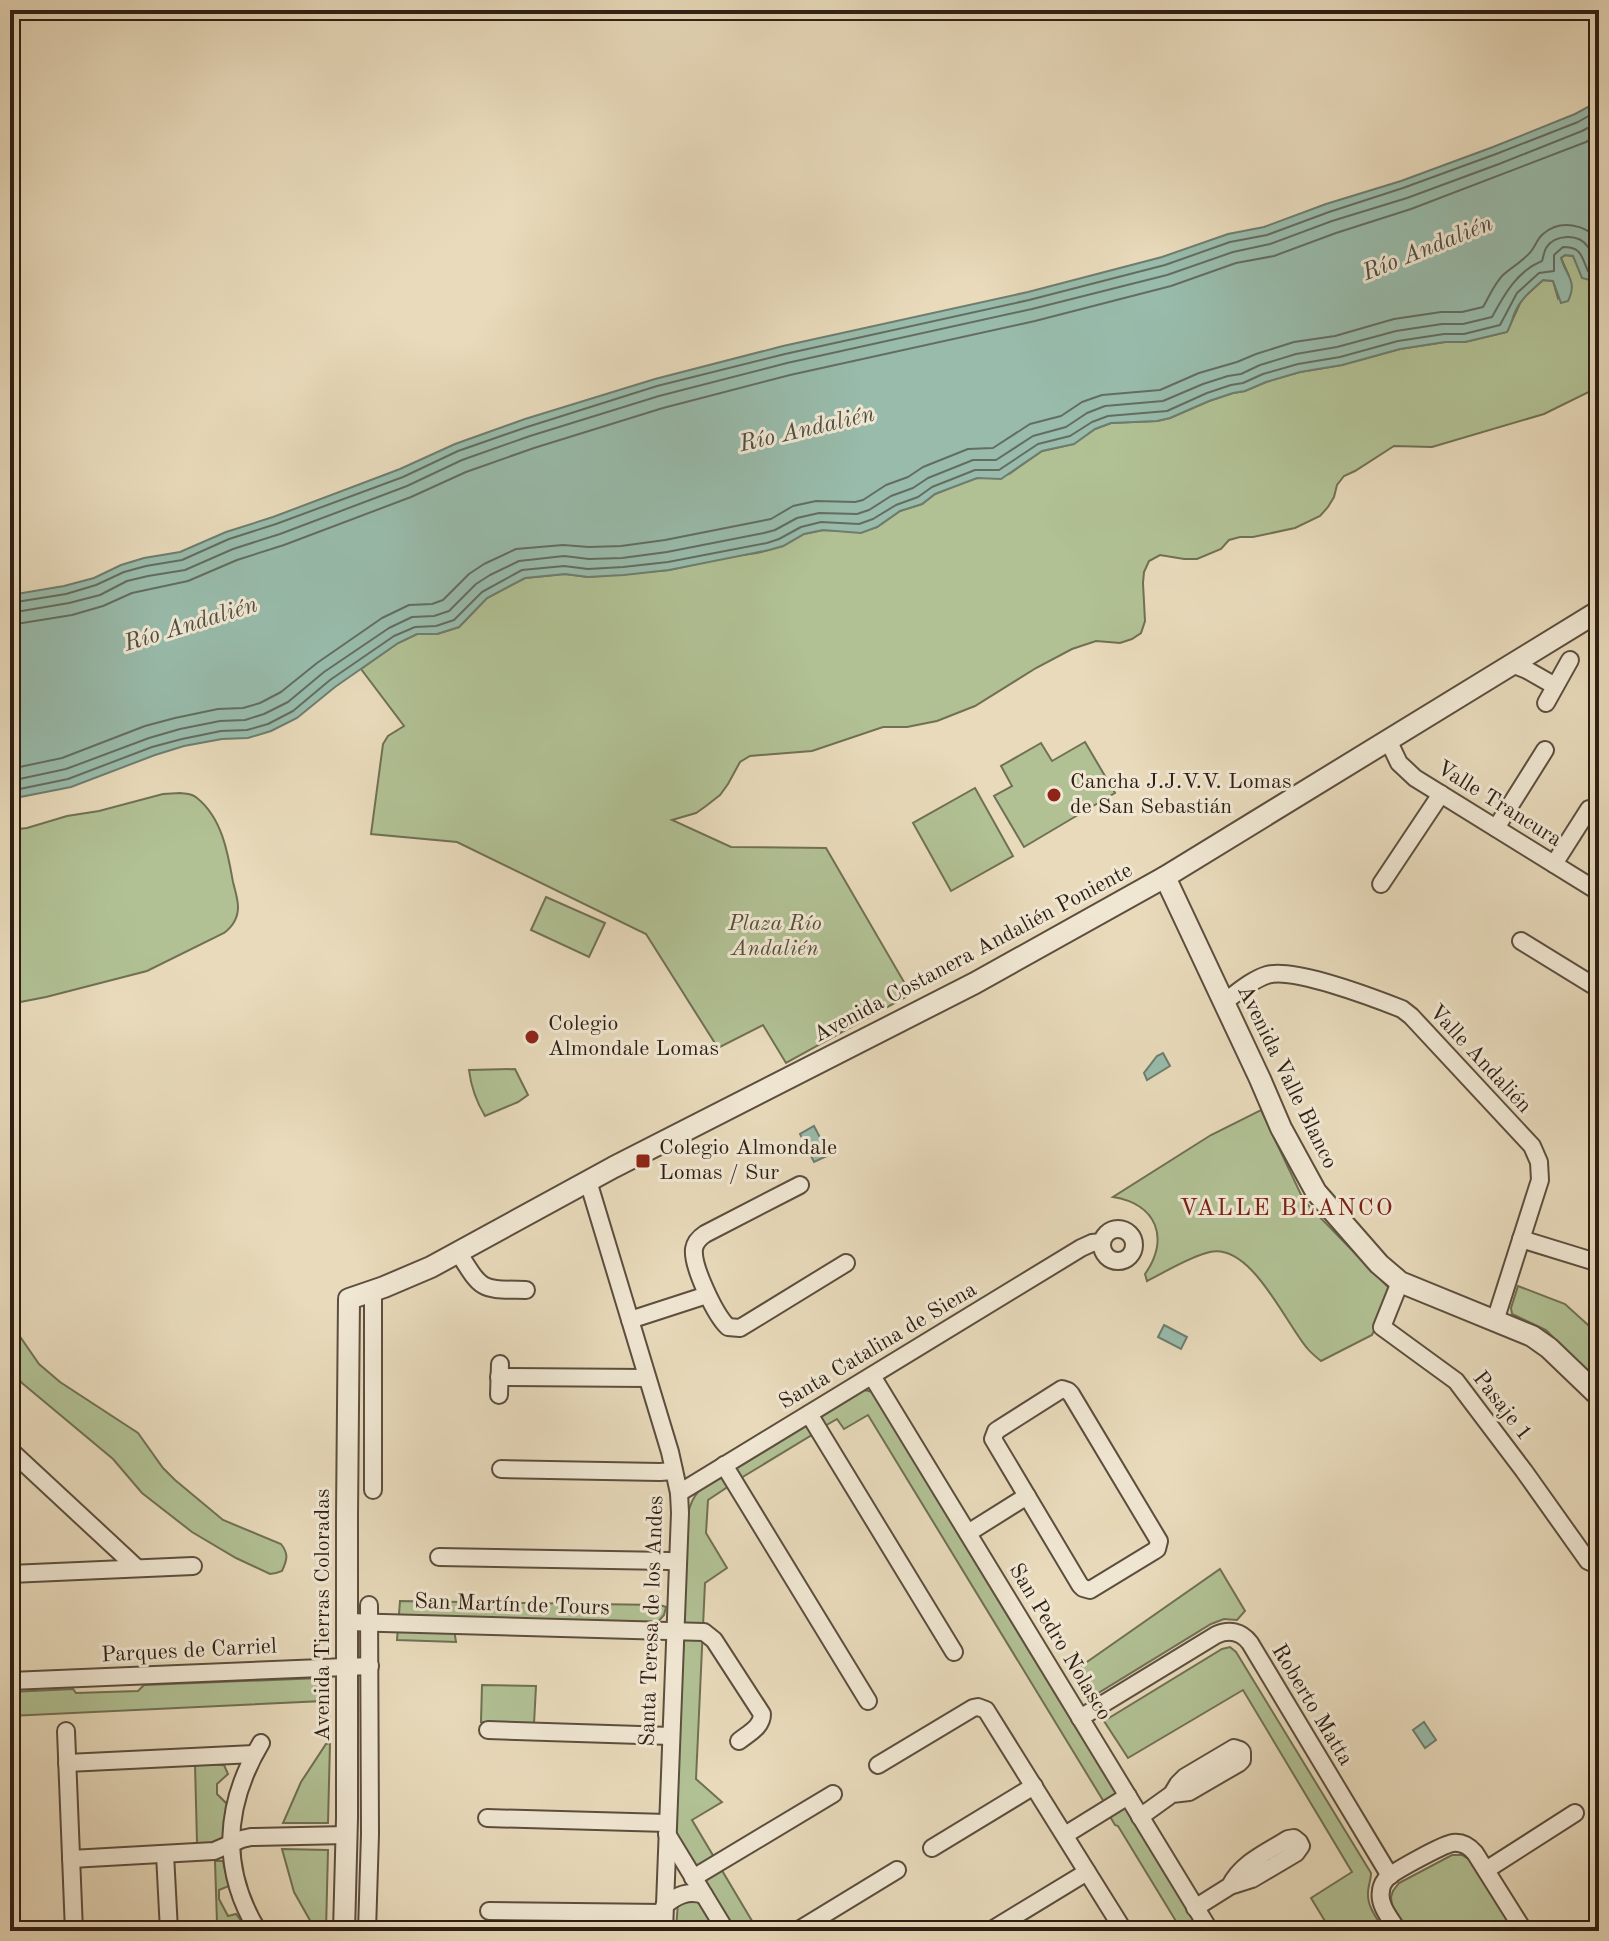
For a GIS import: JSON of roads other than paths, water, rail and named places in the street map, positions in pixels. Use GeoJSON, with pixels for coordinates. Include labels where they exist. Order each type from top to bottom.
{"type":"FeatureCollection","features":[{"type":"Feature","properties":{"kind":"street","name":"Avenida Costanera Andalién Poniente"},"geometry":{"type":"LineString","coordinates":[[349,1299],[409,1277],[588,1181],[975,983],[1165,877],[1599,611]]}},
{"type":"Feature","properties":{"kind":"street"},"geometry":{"type":"LineString","coordinates":[[1546,703],[1570,660]]}},
{"type":"Feature","properties":{"kind":"street"},"geometry":{"type":"LineString","coordinates":[[1512,664],[1555,686]]}},
{"type":"Feature","properties":{"kind":"street","name":"Valle Trancura"},"geometry":{"type":"LineString","coordinates":[[1388,740],[1404,769],[1415,778],[1599,892]]}},
{"type":"Feature","properties":{"kind":"street"},"geometry":{"type":"LineString","coordinates":[[1496,828],[1545,750]]}},
{"type":"Feature","properties":{"kind":"street"},"geometry":{"type":"LineString","coordinates":[[1381,884],[1441,794]]}},
{"type":"Feature","properties":{"kind":"street"},"geometry":{"type":"LineString","coordinates":[[1554,864],[1589,809]]}},
{"type":"Feature","properties":{"kind":"street","name":"Avenida Valle Blanco"},"geometry":{"type":"LineString","coordinates":[[1165,877],[1281,1128],[1316,1192],[1379,1264],[1400,1282],[1541,1341],[1599,1396]]}},
{"type":"Feature","properties":{"kind":"street"},"geometry":{"type":"LineString","coordinates":[[1521,941],[1597,983]]}},
{"type":"Feature","properties":{"kind":"street","name":"Valle Andalién"},"geometry":{"type":"LineString","coordinates":[[1224,1002],[1264,976],[1287,973],[1305,976],[1402,1009],[1526,1140],[1536,1154],[1540,1180],[1495,1321]]}},
{"type":"Feature","properties":{"kind":"street","name":"Santa Teresa de los Andes"},"geometry":{"type":"LineString","coordinates":[[588,1181],[679,1493],[664,1931]]}},
{"type":"Feature","properties":{"kind":"street"},"geometry":{"type":"LineString","coordinates":[[800,1185],[701,1236],[695,1245],[694,1255],[707,1295],[724,1324],[740,1328],[846,1263]]}},
{"type":"Feature","properties":{"kind":"street"},"geometry":{"type":"LineString","coordinates":[[1521,1239],[1599,1263]]}},
{"type":"Feature","properties":{"kind":"street","name":"Santa Catalina de Siena"},"geometry":{"type":"LineString","coordinates":[[679,1493],[1081,1248],[1102,1242]]}},
{"type":"Feature","properties":{"kind":"street"},"geometry":{"type":"LineString","coordinates":[[458,1252],[474,1278],[487,1288],[526,1290]]}},
{"type":"Feature","properties":{"kind":"street","name":"Pasaje 1"},"geometry":{"type":"LineString","coordinates":[[1400,1282],[1382,1327],[1456,1381],[1588,1561],[1599,1566]]}},
{"type":"Feature","properties":{"kind":"street"},"geometry":{"type":"LineString","coordinates":[[373,1291],[373,1490]]}},
{"type":"Feature","properties":{"kind":"street"},"geometry":{"type":"LineString","coordinates":[[630,1320],[707,1295]]}},
{"type":"Feature","properties":{"kind":"street","name":"Avenida Tierras Coloradas"},"geometry":{"type":"LineString","coordinates":[[344,1931],[349,1299]]}},
{"type":"Feature","properties":{"kind":"street"},"geometry":{"type":"LineString","coordinates":[[499,1395],[499,1371],[647,1378]]}},
{"type":"Feature","properties":{"kind":"street","name":"San Pedro Nolasco"},"geometry":{"type":"LineString","coordinates":[[872,1376],[1210,1931]]}},
{"type":"Feature","properties":{"kind":"street"},"geometry":{"type":"LineString","coordinates":[[1062,1389],[1068,1391],[1159,1545],[1094,1588],[1083,1588],[1027,1496],[995,1443],[994,1435],[1062,1389]]}},
{"type":"Feature","properties":{"kind":"street"},"geometry":{"type":"LineString","coordinates":[[809,1414],[954,1652]]}},
{"type":"Feature","properties":{"kind":"street"},"geometry":{"type":"LineString","coordinates":[[10,1450],[137,1568]]}},
{"type":"Feature","properties":{"kind":"street"},"geometry":{"type":"LineString","coordinates":[[724,1465],[868,1701]]}},
{"type":"Feature","properties":{"kind":"street"},"geometry":{"type":"LineString","coordinates":[[501,1469],[674,1471]]}},
{"type":"Feature","properties":{"kind":"street"},"geometry":{"type":"LineString","coordinates":[[968,1533],[1027,1496]]}},
{"type":"Feature","properties":{"kind":"street"},"geometry":{"type":"LineString","coordinates":[[439,1557],[678,1563]]}},
{"type":"Feature","properties":{"kind":"street"},"geometry":{"type":"LineString","coordinates":[[10,1574],[193,1566]]}},
{"type":"Feature","properties":{"kind":"street"},"geometry":{"type":"LineString","coordinates":[[367,1931],[370,1834],[369,1605]]}},
{"type":"Feature","properties":{"kind":"street","name":"San Martín de Tours"},"geometry":{"type":"LineString","coordinates":[[347,1622],[698,1631],[710,1635],[762,1714],[761,1722],[739,1741]]}},
{"type":"Feature","properties":{"kind":"street","name":"Roberto Matta"},"geometry":{"type":"LineString","coordinates":[[1080,1718],[1216,1635],[1227,1631],[1241,1634],[1250,1643],[1390,1876]]}},
{"type":"Feature","properties":{"kind":"street","name":"Parques de Carriel"},"geometry":{"type":"LineString","coordinates":[[10,1681],[370,1666]]}},
{"type":"Feature","properties":{"kind":"street"},"geometry":{"type":"LineString","coordinates":[[878,1765],[969,1710],[982,1708],[989,1714],[1124,1931]]}},
{"type":"Feature","properties":{"kind":"street"},"geometry":{"type":"LineString","coordinates":[[488,1730],[671,1736]]}},
{"type":"Feature","properties":{"kind":"street"},"geometry":{"type":"LineString","coordinates":[[66,1731],[74,1931]]}},
{"type":"Feature","properties":{"kind":"street"},"geometry":{"type":"LineString","coordinates":[[67,1763],[258,1749],[238,1793],[230,1844],[239,1891],[258,1931]]}},
{"type":"Feature","properties":{"kind":"street"},"geometry":{"type":"LineString","coordinates":[[932,1848],[1034,1786]]}},
{"type":"Feature","properties":{"kind":"street"},"geometry":{"type":"LineString","coordinates":[[693,1878],[833,1794]]}},
{"type":"Feature","properties":{"kind":"street"},"geometry":{"type":"LineString","coordinates":[[1140,1817],[1172,1794]]}},
{"type":"Feature","properties":{"kind":"street"},"geometry":{"type":"LineString","coordinates":[[1065,1835],[1128,1796]]}},
{"type":"Feature","properties":{"kind":"street"},"geometry":{"type":"LineString","coordinates":[[1486,1870],[1575,1813]]}},
{"type":"Feature","properties":{"kind":"street"},"geometry":{"type":"LineString","coordinates":[[487,1818],[667,1828],[726,1931]]}},
{"type":"Feature","properties":{"kind":"street"},"geometry":{"type":"LineString","coordinates":[[71,1859],[214,1851],[251,1837],[347,1835]]}},
{"type":"Feature","properties":{"kind":"street"},"geometry":{"type":"LineString","coordinates":[[1398,1931],[1383,1907],[1380,1897],[1382,1885],[1390,1876],[1450,1843],[1462,1843],[1471,1849],[1524,1931]]}},
{"type":"Feature","properties":{"kind":"street"},"geometry":{"type":"LineString","coordinates":[[165,1854],[169,1931]]}},
{"type":"Feature","properties":{"kind":"street"},"geometry":{"type":"LineString","coordinates":[[797,1931],[897,1870]]}},
{"type":"Feature","properties":{"kind":"street"},"geometry":{"type":"LineString","coordinates":[[990,1931],[1087,1872]]}},
{"type":"Feature","properties":{"kind":"street"},"geometry":{"type":"LineString","coordinates":[[1195,1908],[1230,1886]]}},
{"type":"Feature","properties":{"kind":"street"},"geometry":{"type":"LineString","coordinates":[[489,1911],[664,1910],[675,1898],[686,1893],[704,1895]]}},
{"type":"Feature","properties":{"kind":"water","name":"Río Andalién"},"geometry":{"type":"Polygon","coordinates":[[[1599,101],[1599,272],[1593,281],[1582,278],[1573,256],[1565,255],[1561,258],[1572,288],[1568,301],[1561,303],[1553,281],[1543,280],[1520,302],[1507,332],[1465,342],[1400,349],[1342,365],[1300,372],[1157,421],[1111,423],[1095,429],[1074,444],[1042,451],[1001,479],[977,478],[935,494],[922,504],[900,511],[877,527],[861,533],[823,530],[804,534],[769,550],[669,570],[588,577],[565,574],[525,578],[487,598],[459,627],[437,634],[417,634],[398,643],[297,718],[271,731],[248,738],[184,746],[71,787],[10,799],[10,595],[64,586],[144,558],[180,552],[226,532],[400,469],[455,444],[655,379],[783,346],[1028,292],[1162,257],[1228,234],[1264,227],[1493,147],[1599,101]]]}},
{"type":"Feature","properties":{"kind":"water"},"geometry":{"type":"Polygon","coordinates":[[[1163,1053],[1170,1066],[1147,1080],[1144,1073],[1163,1053]]]}},
{"type":"Feature","properties":{"kind":"water"},"geometry":{"type":"Polygon","coordinates":[[[814,1126],[829,1155],[814,1162],[800,1134],[814,1126]]]}},
{"type":"Feature","properties":{"kind":"water"},"geometry":{"type":"Polygon","coordinates":[[[1164,1325],[1187,1337],[1181,1349],[1158,1337],[1164,1325]]]}},
{"type":"Feature","properties":{"kind":"water"},"geometry":{"type":"Polygon","coordinates":[[[1424,1722],[1436,1740],[1425,1748],[1413,1730],[1424,1722]]]}},
{"type":"Feature","properties":{"kind":"place","name":"Cancha J.J.V.V. Lomas de San Sebastián"},"geometry":{"type":"Point","coordinates":[1054,795]}},
{"type":"Feature","properties":{"kind":"place","name":"Colegio Almondale Lomas"},"geometry":{"type":"Point","coordinates":[532,1037]}},
{"type":"Feature","properties":{"kind":"place","name":"Colegio Almondale Lomas / Sur"},"geometry":{"type":"Point","coordinates":[643,1161]}},
{"type":"Feature","properties":{"kind":"district","name":"VALLE BLANCO"},"geometry":{"type":"Point","coordinates":[1287,1209]}},
{"type":"Feature","properties":{"kind":"park label","name":"Plaza Río Andalién"},"geometry":{"type":"Point","coordinates":[775,936]}}]}
